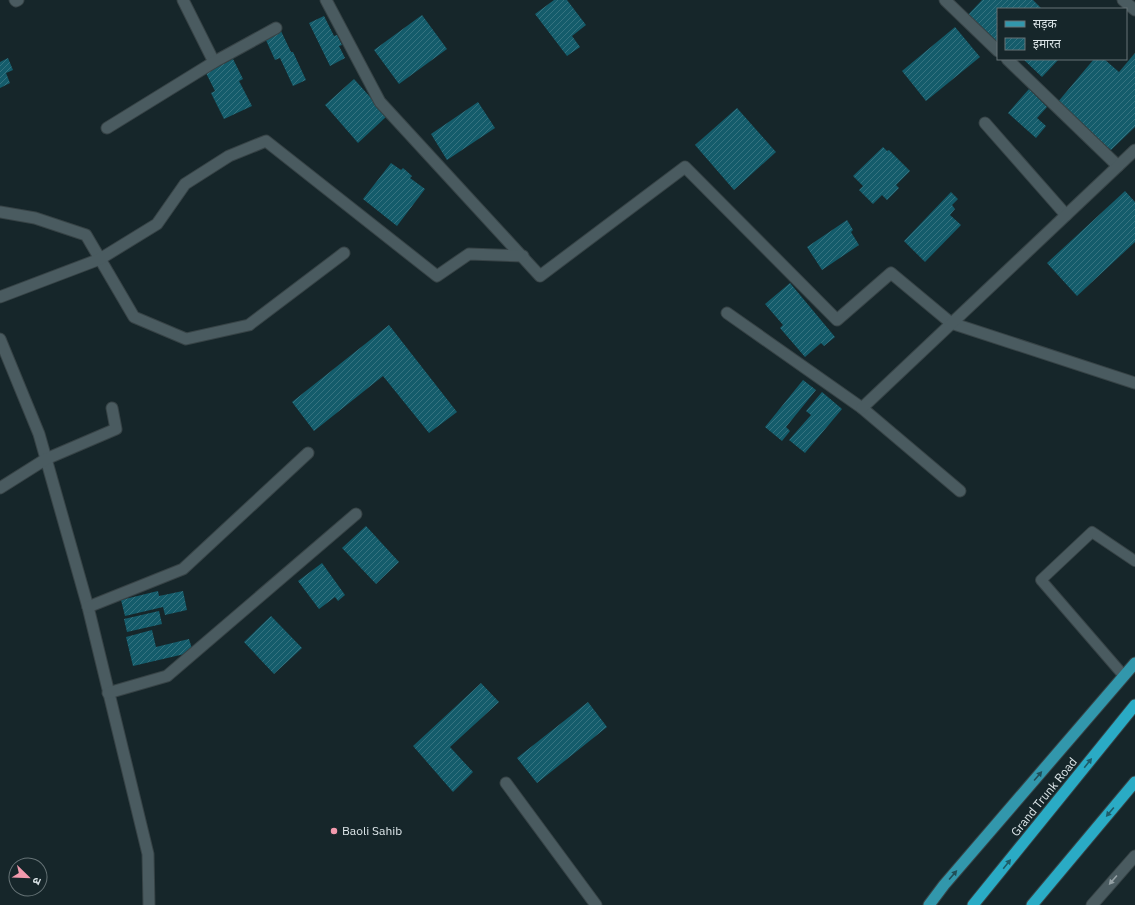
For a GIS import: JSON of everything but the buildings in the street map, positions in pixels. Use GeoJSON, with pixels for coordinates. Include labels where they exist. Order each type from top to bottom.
{"type":"FeatureCollection","features":[{"type":"Feature","properties":{"kind":"highway","name":"Grand Trunk Road"},"geometry":{"type":"LineString","coordinates":[[973,905],[1135,705]]}},
{"type":"Feature","properties":{"kind":"highway"},"geometry":{"type":"LineString","coordinates":[[1032,905],[1135,782]]}},
{"type":"Feature","properties":{"kind":"main road"},"geometry":{"type":"LineString","coordinates":[[929,905],[949,879],[1135,664]]}},
{"type":"Feature","properties":{"kind":"street"},"geometry":{"type":"LineString","coordinates":[[182,0],[214,62]]}},
{"type":"Feature","properties":{"kind":"street"},"geometry":{"type":"LineString","coordinates":[[326,0],[380,102],[540,276],[684,167],[837,320],[891,273],[951,323],[1135,383]]}},
{"type":"Feature","properties":{"kind":"street"},"geometry":{"type":"LineString","coordinates":[[945,0],[997,50]]}},
{"type":"Feature","properties":{"kind":"street"},"geometry":{"type":"LineString","coordinates":[[1123,0],[1135,10]]}},
{"type":"Feature","properties":{"kind":"street"},"geometry":{"type":"LineString","coordinates":[[107,128],[214,62],[276,28]]}},
{"type":"Feature","properties":{"kind":"street"},"geometry":{"type":"LineString","coordinates":[[1008,60],[1118,166]]}},
{"type":"Feature","properties":{"kind":"street"},"geometry":{"type":"LineString","coordinates":[[985,123],[1066,215]]}},
{"type":"Feature","properties":{"kind":"street"},"geometry":{"type":"LineString","coordinates":[[0,297],[100,259],[157,224],[185,184],[229,156],[266,141],[437,276],[469,254],[523,256]]}},
{"type":"Feature","properties":{"kind":"street"},"geometry":{"type":"LineString","coordinates":[[862,408],[1135,150]]}},
{"type":"Feature","properties":{"kind":"street"},"geometry":{"type":"LineString","coordinates":[[0,212],[35,218],[86,235],[134,317],[186,339],[249,324],[344,253]]}},
{"type":"Feature","properties":{"kind":"street"},"geometry":{"type":"LineString","coordinates":[[727,313],[862,408],[960,491]]}},
{"type":"Feature","properties":{"kind":"street"},"geometry":{"type":"LineString","coordinates":[[0,339],[39,434],[88,607],[148,854],[149,905]]}},
{"type":"Feature","properties":{"kind":"street"},"geometry":{"type":"LineString","coordinates":[[0,488],[46,459],[116,429],[112,408]]}},
{"type":"Feature","properties":{"kind":"street"},"geometry":{"type":"LineString","coordinates":[[88,607],[183,568],[308,453]]}},
{"type":"Feature","properties":{"kind":"street"},"geometry":{"type":"LineString","coordinates":[[108,692],[167,676],[356,514]]}},
{"type":"Feature","properties":{"kind":"street"},"geometry":{"type":"LineString","coordinates":[[506,782],[596,905]]}},
{"type":"Feature","properties":{"kind":"street"},"geometry":{"type":"LineString","coordinates":[[1092,905],[1135,856]]}},
{"type":"Feature","properties":{"kind":"lane"},"geometry":{"type":"LineString","coordinates":[[1124,676],[1041,580],[1092,532],[1135,560]]}},
{"type":"Feature","properties":{"kind":"place","name":"Baoli Sahib"},"geometry":{"type":"Point","coordinates":[334,831]}}]}
